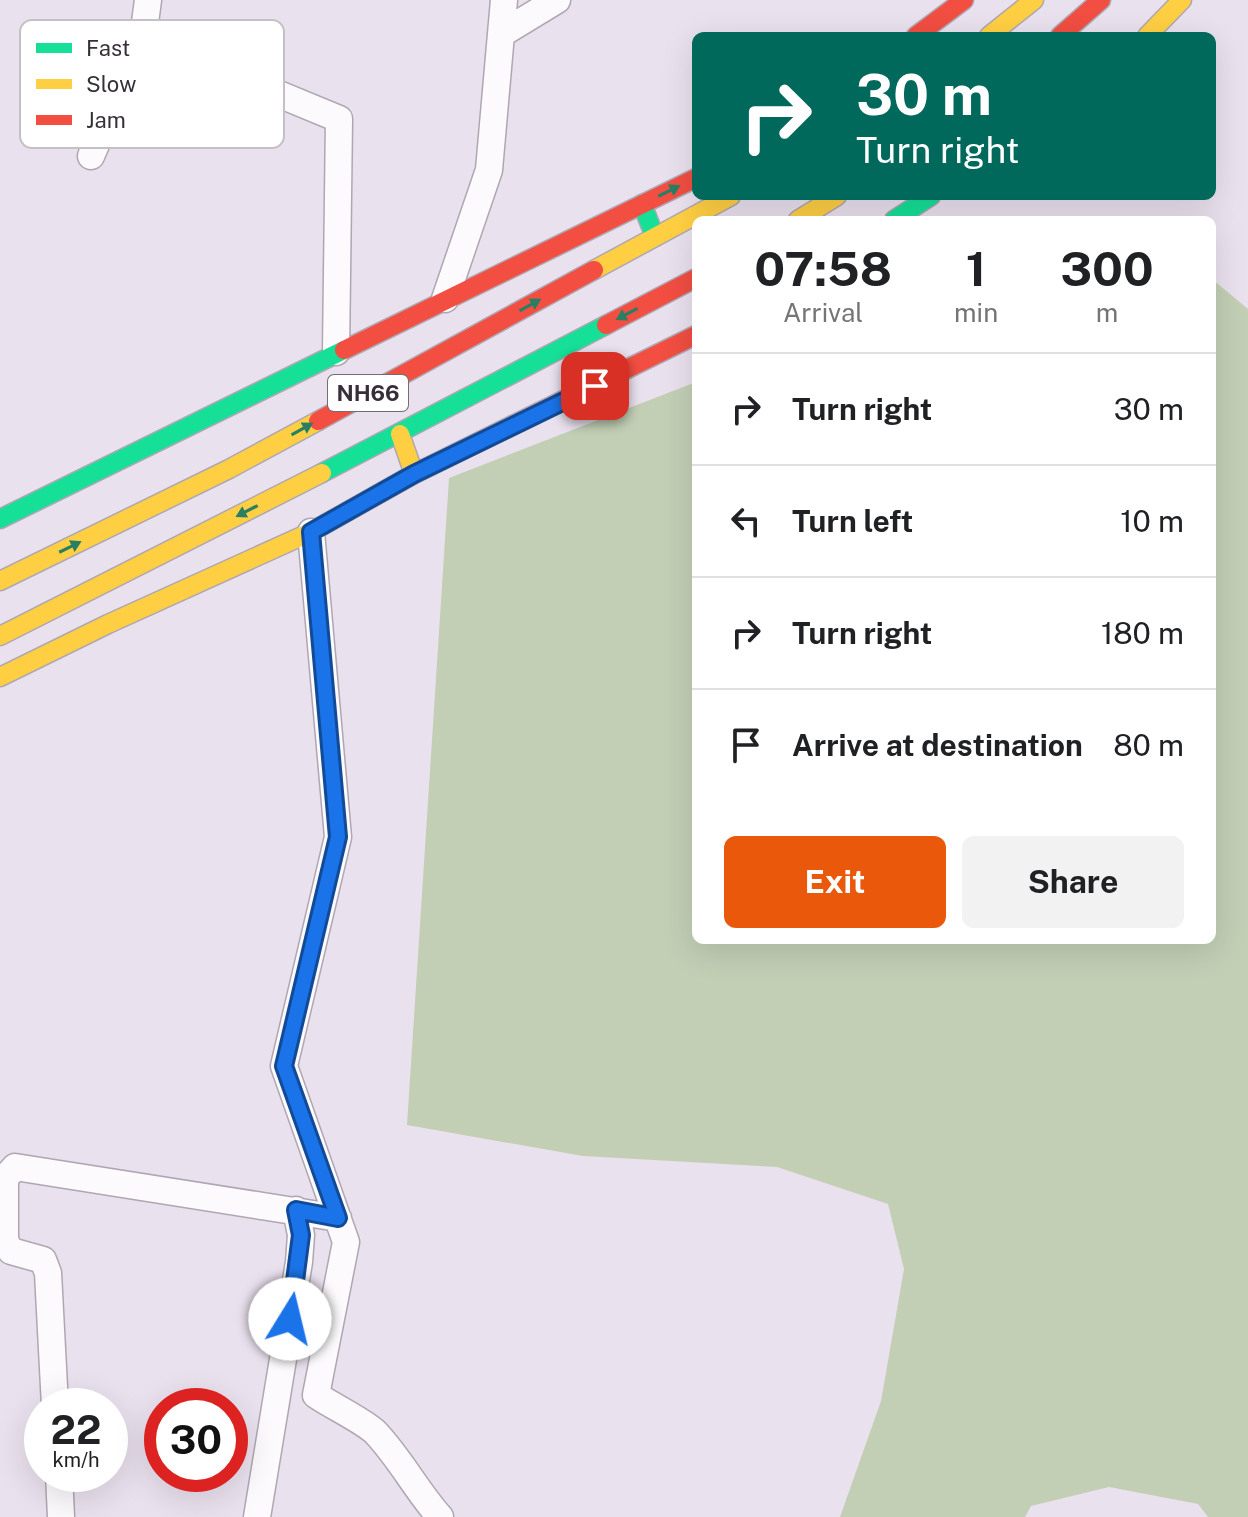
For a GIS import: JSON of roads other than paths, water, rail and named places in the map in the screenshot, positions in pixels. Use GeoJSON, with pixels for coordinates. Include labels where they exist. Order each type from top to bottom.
{"type":"FeatureCollection","features":[{"type":"Feature","properties":{"kind":"main road"},"geometry":{"type":"LineString","coordinates":[[921,32],[964,0]]}},
{"type":"Feature","properties":{"kind":"main road"},"geometry":{"type":"LineString","coordinates":[[994,32],[1034,0]]}},
{"type":"Feature","properties":{"kind":"main road"},"geometry":{"type":"LineString","coordinates":[[1065,32],[1101,0]]}},
{"type":"Feature","properties":{"kind":"main road"},"geometry":{"type":"LineString","coordinates":[[1151,32],[1182,0]]}},
{"type":"Feature","properties":{"kind":"main road"},"geometry":{"type":"LineString","coordinates":[[0,519],[692,180]]}},
{"type":"Feature","properties":{"kind":"main road","name":"NH66"},"geometry":{"type":"LineString","coordinates":[[694,216],[724,200]]}},
{"type":"Feature","properties":{"kind":"main road"},"geometry":{"type":"LineString","coordinates":[[804,216],[830,200]]}},
{"type":"Feature","properties":{"kind":"main road"},"geometry":{"type":"LineString","coordinates":[[900,216],[925,200]]}},
{"type":"Feature","properties":{"kind":"main road"},"geometry":{"type":"LineString","coordinates":[[642,204],[655,237]]}},
{"type":"Feature","properties":{"kind":"main road","name":"NH66"},"geometry":{"type":"LineString","coordinates":[[0,581],[229,469],[692,217]]}},
{"type":"Feature","properties":{"kind":"main road","name":"NH66"},"geometry":{"type":"LineString","coordinates":[[0,636],[400,434],[692,280]]}},
{"type":"Feature","properties":{"kind":"main road"},"geometry":{"type":"LineString","coordinates":[[0,677],[311,532],[414,474],[692,337]]}},
{"type":"Feature","properties":{"kind":"main road"},"geometry":{"type":"LineString","coordinates":[[400,434],[414,474]]}},
{"type":"Feature","properties":{"kind":"street"},"geometry":{"type":"LineString","coordinates":[[145,20],[148,0]]}},
{"type":"Feature","properties":{"kind":"street"},"geometry":{"type":"LineString","coordinates":[[445,299],[489,170],[504,0]]}},
{"type":"Feature","properties":{"kind":"street"},"geometry":{"type":"LineString","coordinates":[[501,34],[557,0]]}},
{"type":"Feature","properties":{"kind":"street"},"geometry":{"type":"LineString","coordinates":[[284,96],[339,119],[336,352]]}},
{"type":"Feature","properties":{"kind":"street"},"geometry":{"type":"LineString","coordinates":[[91,156],[95,148]]}},
{"type":"Feature","properties":{"kind":"street"},"geometry":{"type":"LineString","coordinates":[[311,532],[338,837],[284,1066],[346,1242],[316,1395],[372,1429],[401,1462],[425,1500],[440,1517]]}},
{"type":"Feature","properties":{"kind":"street"},"geometry":{"type":"LineString","coordinates":[[54,1388],[48,1273],[43,1260],[11,1251],[5,1241],[5,1178],[15,1167],[338,1218]]}},
{"type":"Feature","properties":{"kind":"street"},"geometry":{"type":"LineString","coordinates":[[257,1517],[299,1262],[301,1235],[296,1210]]}},
{"type":"Feature","properties":{"kind":"street"},"geometry":{"type":"LineString","coordinates":[[60,1492],[61,1517]]}}]}
